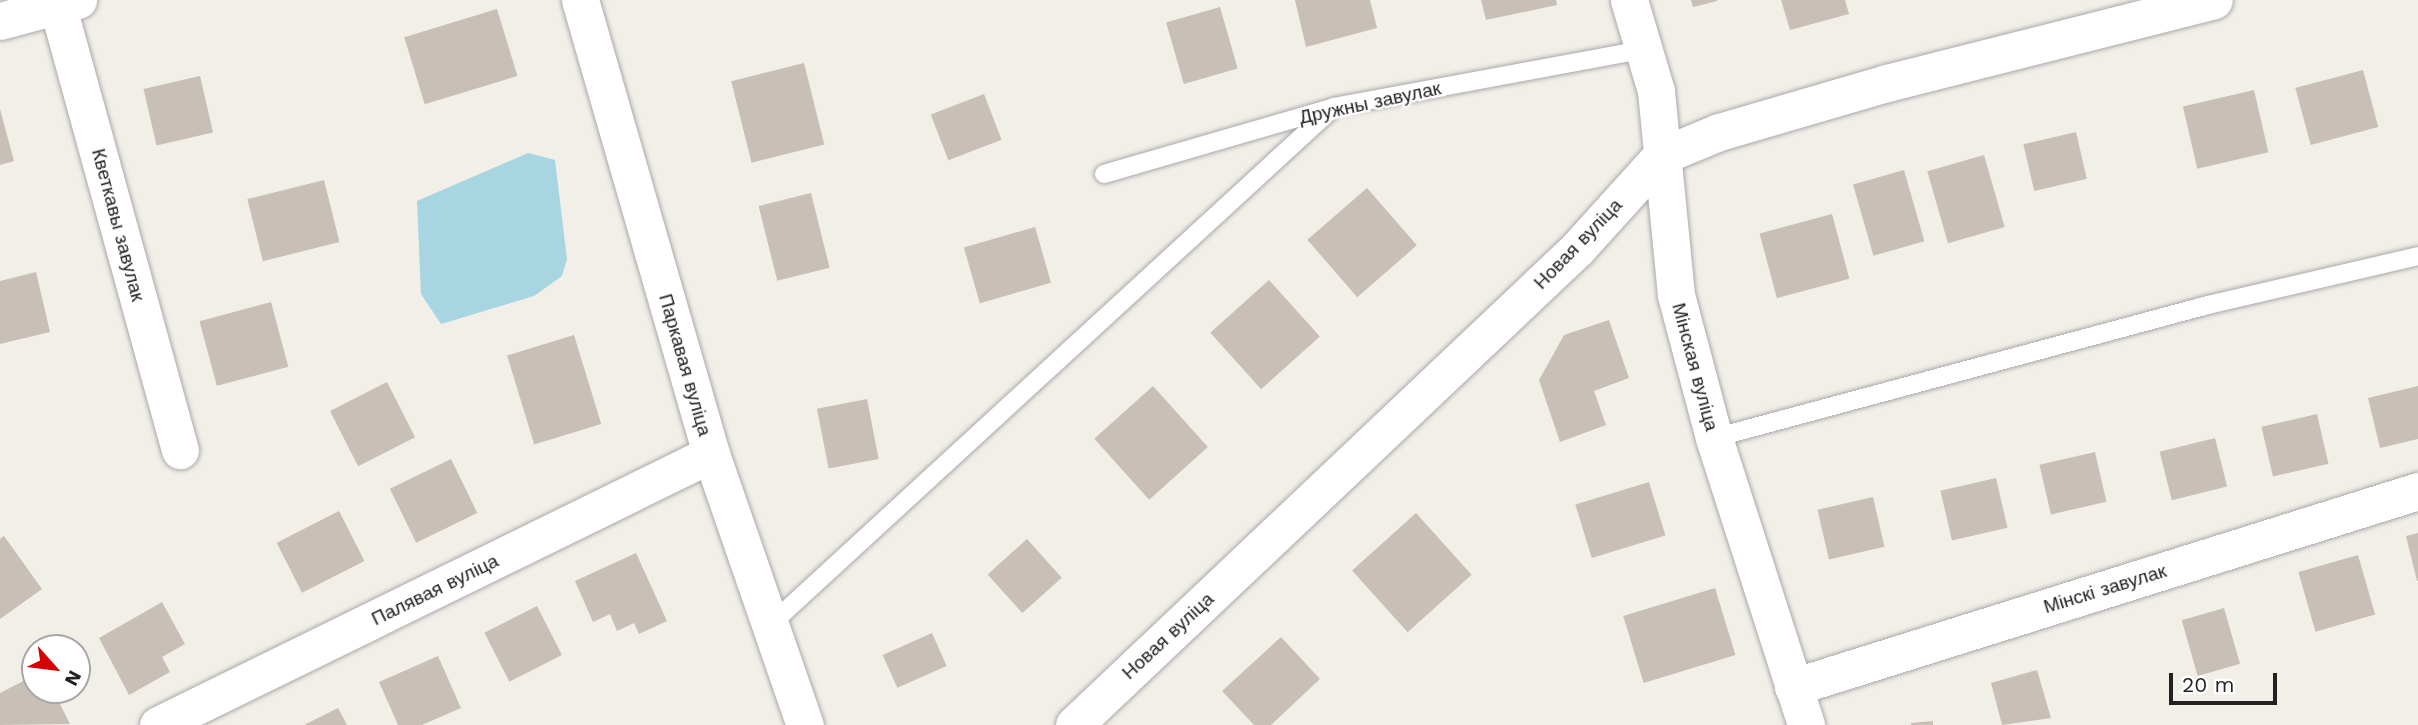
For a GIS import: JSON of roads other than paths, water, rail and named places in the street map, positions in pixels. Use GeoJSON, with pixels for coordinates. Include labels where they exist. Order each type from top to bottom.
{"type":"FeatureCollection","features":[{"type":"Feature","properties":{"kind":"street","name":"Паркавая вуліца"},"geometry":{"type":"LineString","coordinates":[[580,0],[711,454],[805,725]]}},
{"type":"Feature","properties":{"kind":"street","name":"Мінская вуліца"},"geometry":{"type":"LineString","coordinates":[[1629,0],[1641,50],[1656,91],[1676,295],[1714,438],[1806,725]]}},
{"type":"Feature","properties":{"kind":"street","name":"Новая вуліца"},"geometry":{"type":"LineString","coordinates":[[1074,725],[1577,249],[1661,156],[1719,132],[1887,83],[2214,0]]}},
{"type":"Feature","properties":{"kind":"street"},"geometry":{"type":"LineString","coordinates":[[0,21],[64,2]]}},
{"type":"Feature","properties":{"kind":"street","name":"Кветкавы завулак"},"geometry":{"type":"LineString","coordinates":[[64,2],[180,450]]}},
{"type":"Feature","properties":{"kind":"street","name":"Палявая вуліца"},"geometry":{"type":"LineString","coordinates":[[158,725],[711,454]]}},
{"type":"Feature","properties":{"kind":"street","name":"Мінскі завулак"},"geometry":{"type":"LineString","coordinates":[[1793,687],[2418,491]]}},
{"type":"Feature","properties":{"kind":"lane","name":"Дружны завулак"},"geometry":{"type":"LineString","coordinates":[[1104,174],[1334,107],[1641,50]]}},
{"type":"Feature","properties":{"kind":"lane"},"geometry":{"type":"LineString","coordinates":[[769,626],[1334,107]]}},
{"type":"Feature","properties":{"kind":"lane"},"geometry":{"type":"LineString","coordinates":[[1714,438],[2208,305],[2418,256]]}},
{"type":"Feature","properties":{"kind":"water"},"geometry":{"type":"Polygon","coordinates":[[[528,153],[555,160],[567,259],[562,276],[534,296],[441,324],[421,294],[417,201],[528,153]]]}}]}
